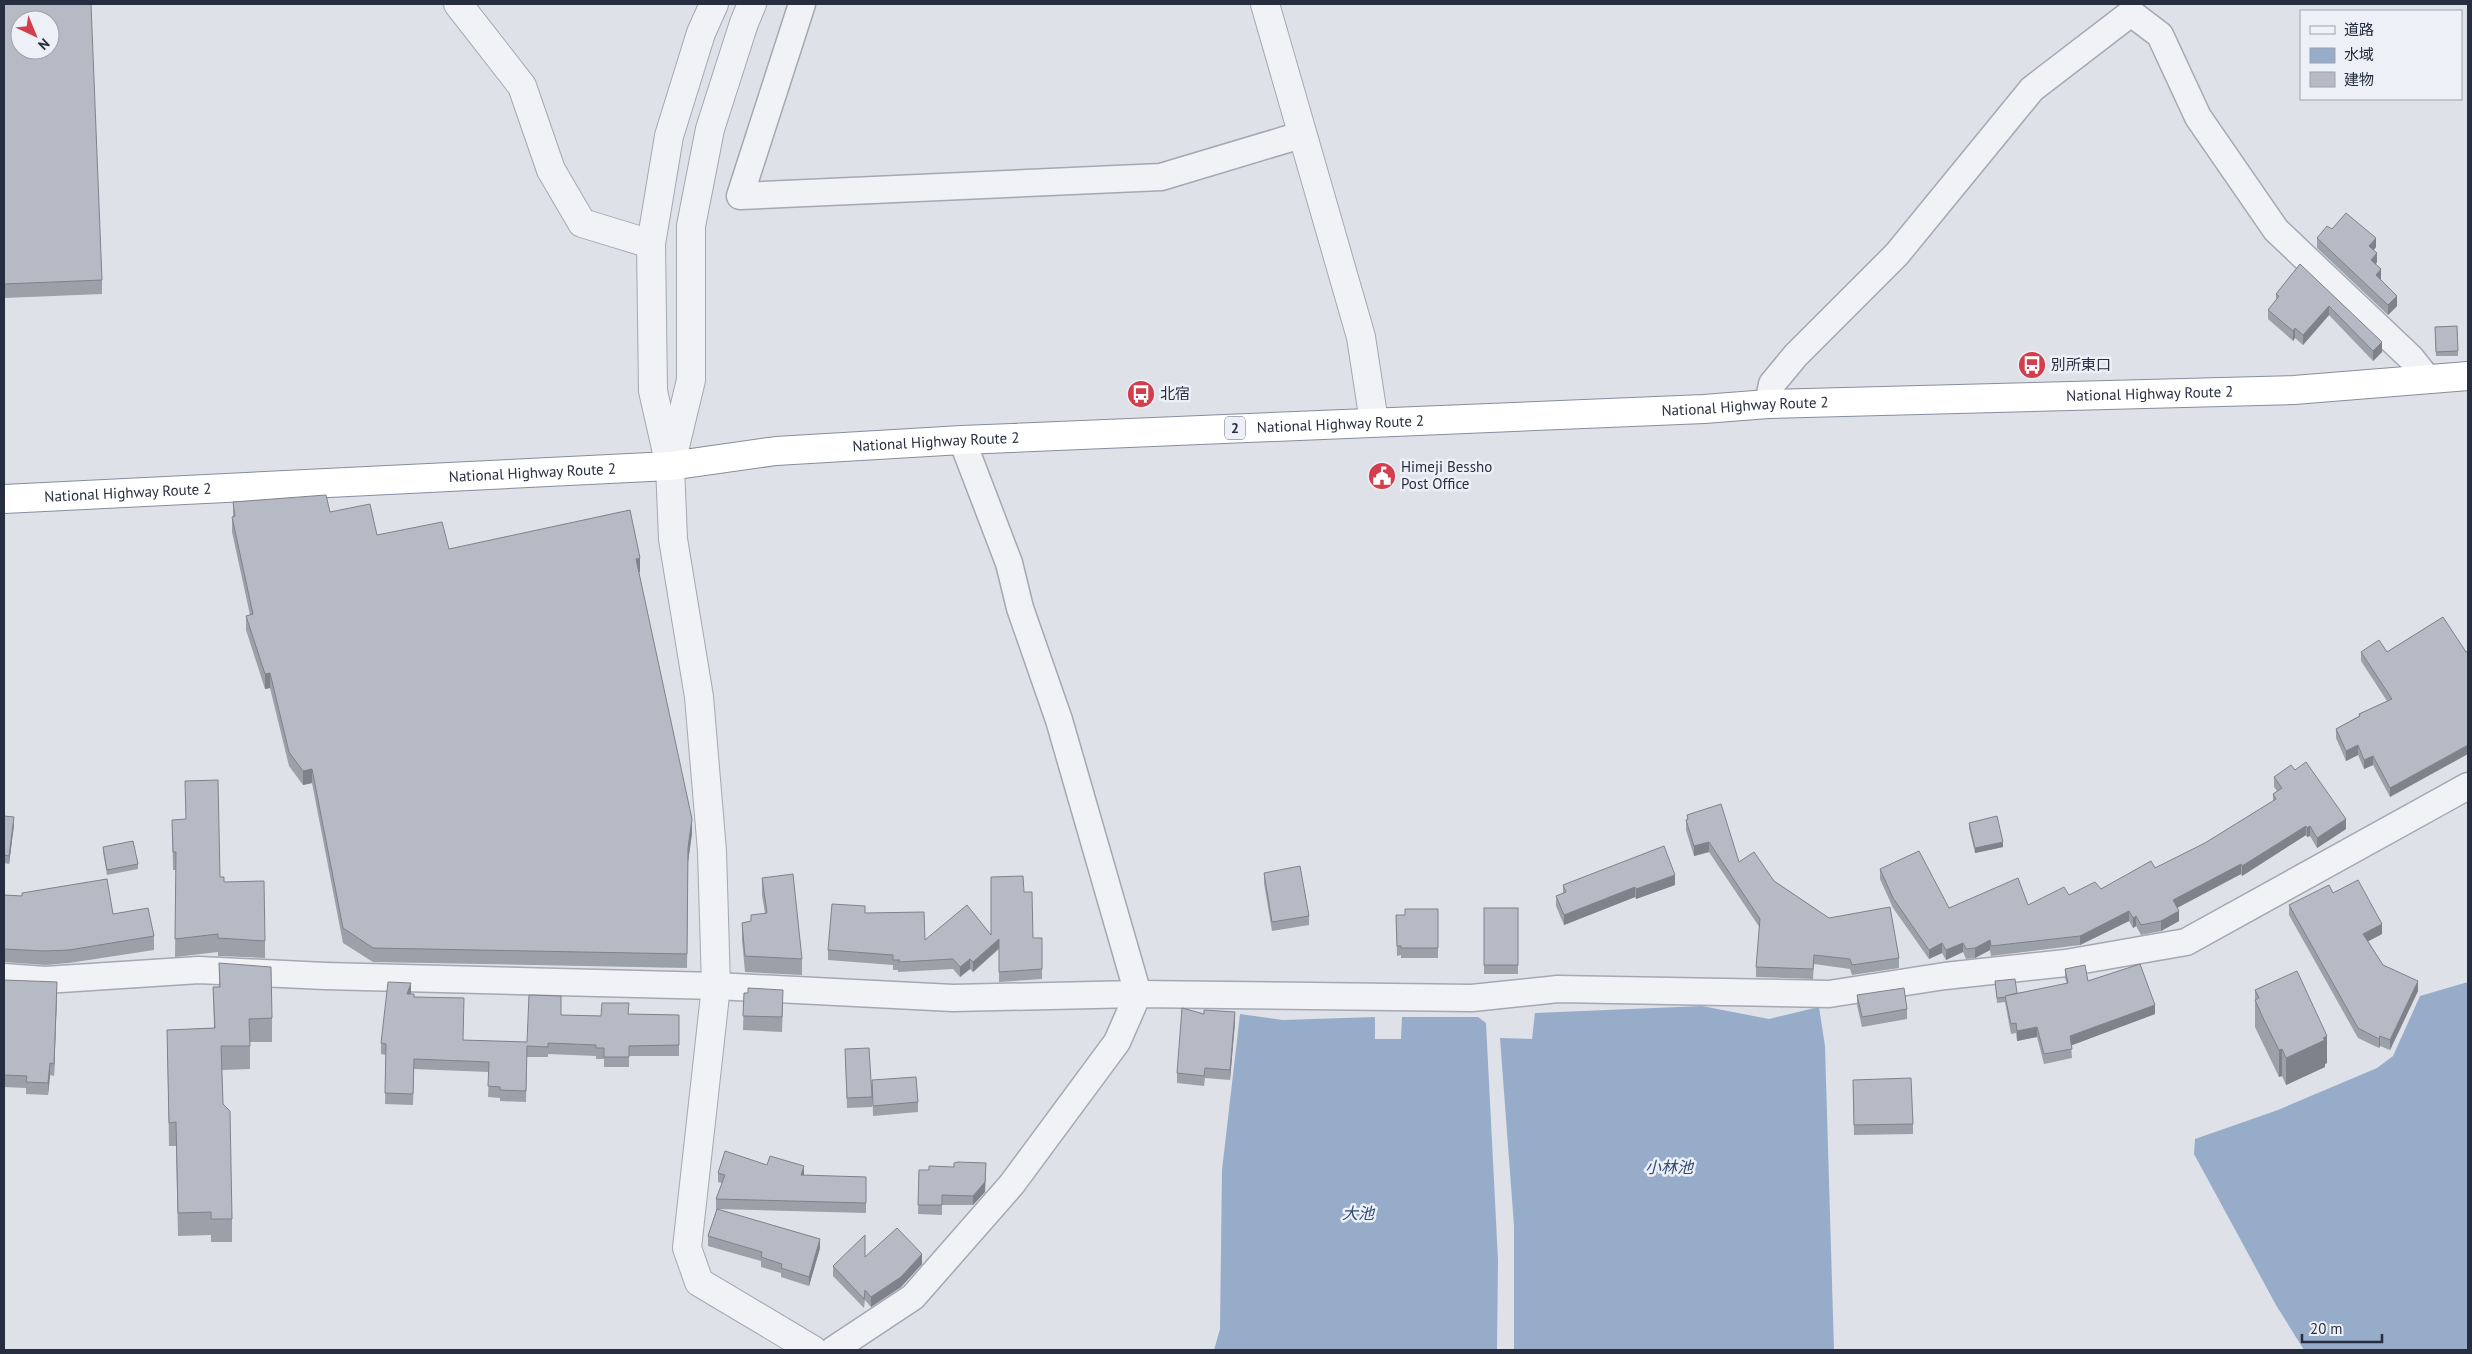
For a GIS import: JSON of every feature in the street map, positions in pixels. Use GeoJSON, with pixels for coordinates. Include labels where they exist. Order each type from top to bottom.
{"type":"FeatureCollection","features":[{"type":"Feature","properties":{"kind":"highway","name":"National Highway Route 2"},"geometry":{"type":"LineString","coordinates":[[4,499],[670,466],[776,451],[962,440],[1704,409],[1768,404],[2294,390],[2468,376]]}},
{"type":"Feature","properties":{"kind":"street"},"geometry":{"type":"LineString","coordinates":[[458,4],[522,86],[551,170],[582,223],[652,244]]}},
{"type":"Feature","properties":{"kind":"street"},"geometry":{"type":"LineString","coordinates":[[714,4],[701,33],[669,136],[652,244],[653,392],[670,466],[673,539],[699,696],[712,851],[716,986],[687,1248],[699,1282],[813,1350]]}},
{"type":"Feature","properties":{"kind":"street"},"geometry":{"type":"LineString","coordinates":[[670,466],[691,380],[691,226],[710,129],[744,23],[752,4]]}},
{"type":"Feature","properties":{"kind":"street"},"geometry":{"type":"LineString","coordinates":[[802,4],[740,196],[1161,178],[1301,135]]}},
{"type":"Feature","properties":{"kind":"street"},"geometry":{"type":"LineString","coordinates":[[1265,4],[1301,135],[1361,338],[1374,422]]}},
{"type":"Feature","properties":{"kind":"street"},"geometry":{"type":"LineString","coordinates":[[1768,404],[1772,384],[1796,355],[1897,254],[2032,89],[2131,13],[2160,35],[2198,117],[2276,230],[2411,358],[2427,378]]}},
{"type":"Feature","properties":{"kind":"street"},"geometry":{"type":"LineString","coordinates":[[833,1350],[913,1297],[1012,1184],[1117,1042],[1138,994],[1059,720],[1020,608],[1009,564],[962,440]]}},
{"type":"Feature","properties":{"kind":"street"},"geometry":{"type":"LineString","coordinates":[[4,977],[45,980],[199,970],[325,976],[716,986],[953,998],[1138,994],[1472,998],[1558,989],[1829,994],[1945,976],[2066,963],[2186,942],[2468,786]]}},
{"type":"Feature","properties":{"kind":"water"},"geometry":{"type":"Polygon","coordinates":[[[2468,982],[2468,1350],[2304,1350],[2276,1305],[2194,1154],[2195,1139],[2278,1110],[2377,1068],[2393,1056],[2420,996],[2468,982]]]}},
{"type":"Feature","properties":{"kind":"water","name":"小林池"},"geometry":{"type":"Polygon","coordinates":[[[1702,1006],[1769,1019],[1819,1007],[1825,1046],[1834,1350],[1514,1350],[1514,1226],[1500,1038],[1532,1039],[1535,1013],[1702,1006]]]}},
{"type":"Feature","properties":{"kind":"water","name":"大池"},"geometry":{"type":"Polygon","coordinates":[[[1240,1014],[1283,1020],[1375,1017],[1375,1039],[1401,1039],[1402,1017],[1478,1017],[1486,1023],[1498,1260],[1497,1350],[1214,1350],[1220,1329],[1222,1170],[1240,1014]]]}},
{"type":"Feature","properties":{"kind":"building"},"geometry":{"type":"Polygon","coordinates":[[[4,4],[91,4],[102,280],[4,284],[4,4]]]}},
{"type":"Feature","properties":{"kind":"building"},"geometry":{"type":"Polygon","coordinates":[[[2346,213],[2376,238],[2369,246],[2377,253],[2371,260],[2381,269],[2376,275],[2397,296],[2388,305],[2317,238],[2327,226],[2332,229],[2346,213]]]}},
{"type":"Feature","properties":{"kind":"building"},"geometry":{"type":"Polygon","coordinates":[[[2300,264],[2382,342],[2373,351],[2329,306],[2303,335],[2295,328],[2293,331],[2268,310],[2279,296],[2276,294],[2300,264]]]}},
{"type":"Feature","properties":{"kind":"building"},"geometry":{"type":"Polygon","coordinates":[[[2457,326],[2458,351],[2436,352],[2435,327],[2457,326]]]}},
{"type":"Feature","properties":{"kind":"building"},"geometry":{"type":"Polygon","coordinates":[[[326,495],[330,512],[370,504],[377,535],[442,522],[449,549],[630,510],[640,558],[636,559],[692,819],[688,848],[687,954],[373,948],[343,928],[312,769],[303,771],[289,752],[270,673],[265,674],[246,616],[253,614],[232,517],[235,516],[233,502],[326,495]]]}},
{"type":"Feature","properties":{"kind":"building"},"geometry":{"type":"Polygon","coordinates":[[[2443,617],[2466,652],[2468,651],[2468,745],[2390,788],[2373,756],[2364,760],[2358,745],[2346,751],[2336,729],[2360,716],[2359,714],[2392,699],[2361,652],[2379,640],[2387,652],[2443,617]]]}},
{"type":"Feature","properties":{"kind":"building"},"geometry":{"type":"Polygon","coordinates":[[[2306,762],[2346,819],[2317,838],[2310,826],[2307,828],[2306,826],[2242,866],[2241,864],[2173,900],[2179,911],[2161,921],[2141,925],[2136,916],[2133,918],[2129,911],[2080,936],[1991,946],[1990,940],[1975,948],[1966,949],[1963,943],[1946,950],[1942,943],[1929,950],[1893,898],[1880,869],[1919,851],[1949,908],[2018,878],[2028,905],[2064,887],[2069,895],[2095,882],[2101,889],[2151,861],[2155,868],[2205,843],[2276,799],[2273,794],[2282,788],[2274,777],[2291,765],[2295,770],[2306,762]]]}},
{"type":"Feature","properties":{"kind":"building"},"geometry":{"type":"Polygon","coordinates":[[[218,780],[220,877],[224,877],[224,882],[264,881],[265,941],[218,938],[218,934],[175,939],[176,852],[173,852],[172,820],[186,819],[185,781],[218,780]]]}},
{"type":"Feature","properties":{"kind":"building"},"geometry":{"type":"Polygon","coordinates":[[[1721,804],[1739,862],[1754,852],[1774,881],[1829,918],[1890,907],[1899,958],[1852,965],[1850,959],[1814,955],[1813,969],[1756,967],[1760,919],[1709,842],[1694,846],[1686,820],[1688,819],[1687,815],[1721,804]]]}},
{"type":"Feature","properties":{"kind":"building"},"geometry":{"type":"Polygon","coordinates":[[[4,816],[14,817],[9,856],[4,855],[4,816]]]}},
{"type":"Feature","properties":{"kind":"building"},"geometry":{"type":"Polygon","coordinates":[[[1997,816],[2003,842],[1975,848],[1969,823],[1997,816]]]}},
{"type":"Feature","properties":{"kind":"building"},"geometry":{"type":"Polygon","coordinates":[[[133,841],[138,864],[107,870],[103,847],[133,841]]]}},
{"type":"Feature","properties":{"kind":"building"},"geometry":{"type":"Polygon","coordinates":[[[1664,846],[1675,875],[1636,889],[1635,887],[1564,915],[1556,896],[1566,892],[1563,885],[1664,846]]]}},
{"type":"Feature","properties":{"kind":"building"},"geometry":{"type":"Polygon","coordinates":[[[1300,866],[1309,916],[1272,922],[1264,873],[1300,866]]]}},
{"type":"Feature","properties":{"kind":"building"},"geometry":{"type":"Polygon","coordinates":[[[793,874],[802,959],[745,956],[742,923],[751,921],[751,915],[767,913],[762,878],[793,874]]]}},
{"type":"Feature","properties":{"kind":"building"},"geometry":{"type":"Polygon","coordinates":[[[1023,876],[1024,892],[1032,892],[1033,938],[1042,938],[1042,969],[999,972],[999,939],[973,962],[970,959],[960,967],[953,959],[898,962],[900,960],[893,960],[893,955],[828,950],[832,904],[865,906],[865,913],[924,912],[925,940],[967,905],[991,935],[991,877],[1023,876]]]}},
{"type":"Feature","properties":{"kind":"building"},"geometry":{"type":"Polygon","coordinates":[[[107,879],[113,914],[148,908],[154,936],[69,950],[4,949],[4,895],[22,896],[22,893],[107,879]]]}},
{"type":"Feature","properties":{"kind":"building"},"geometry":{"type":"Polygon","coordinates":[[[2358,880],[2382,924],[2363,934],[2383,965],[2418,981],[2390,1040],[2380,1036],[2379,1039],[2358,1028],[2289,905],[2329,885],[2333,893],[2358,880]]]}},
{"type":"Feature","properties":{"kind":"building"},"geometry":{"type":"Polygon","coordinates":[[[1484,908],[1518,908],[1518,965],[1484,965],[1484,908]]]}},
{"type":"Feature","properties":{"kind":"building"},"geometry":{"type":"Polygon","coordinates":[[[1405,909],[1438,909],[1438,948],[1401,948],[1401,946],[1397,946],[1396,915],[1405,915],[1405,909]]]}},
{"type":"Feature","properties":{"kind":"building"},"geometry":{"type":"Polygon","coordinates":[[[219,963],[271,967],[272,1018],[249,1019],[250,1046],[221,1046],[223,1104],[230,1111],[232,1219],[211,1219],[211,1212],[178,1213],[176,1122],[169,1123],[167,1030],[215,1028],[213,987],[220,987],[219,963]]]}},
{"type":"Feature","properties":{"kind":"building"},"geometry":{"type":"Polygon","coordinates":[[[2140,964],[2155,1005],[2070,1036],[2072,1049],[2044,1054],[2037,1027],[2017,1031],[2016,1023],[2011,1024],[2005,996],[2068,983],[2065,969],[2085,965],[2088,981],[2140,964]]]}},
{"type":"Feature","properties":{"kind":"building"},"geometry":{"type":"Polygon","coordinates":[[[2297,971],[2327,1036],[2323,1038],[2325,1040],[2286,1058],[2282,1049],[2279,1050],[2264,1020],[2255,1000],[2259,998],[2255,990],[2297,971]]]}},
{"type":"Feature","properties":{"kind":"building"},"geometry":{"type":"Polygon","coordinates":[[[2015,979],[2017,993],[1997,998],[1995,981],[2015,979]]]}},
{"type":"Feature","properties":{"kind":"building"},"geometry":{"type":"Polygon","coordinates":[[[4,980],[57,982],[54,1064],[50,1063],[48,1083],[26,1082],[27,1076],[4,1075],[4,980]]]}},
{"type":"Feature","properties":{"kind":"building"},"geometry":{"type":"Polygon","coordinates":[[[388,982],[411,983],[407,994],[414,994],[414,997],[464,998],[463,1040],[527,1042],[529,995],[561,996],[561,1015],[601,1016],[602,1003],[629,1003],[628,1014],[679,1015],[679,1045],[629,1046],[629,1057],[604,1057],[604,1048],[596,1048],[596,1045],[548,1043],[548,1047],[527,1046],[526,1091],[500,1090],[500,1087],[488,1086],[489,1062],[414,1059],[413,1094],[385,1093],[386,1044],[381,1043],[388,982]]]}},
{"type":"Feature","properties":{"kind":"building"},"geometry":{"type":"Polygon","coordinates":[[[748,988],[783,990],[782,1017],[743,1016],[744,993],[748,993],[748,988]]]}},
{"type":"Feature","properties":{"kind":"building"},"geometry":{"type":"Polygon","coordinates":[[[1904,988],[1907,1009],[1862,1017],[1857,995],[1904,988]]]}},
{"type":"Feature","properties":{"kind":"building"},"geometry":{"type":"Polygon","coordinates":[[[1182,1008],[1204,1014],[1204,1010],[1235,1012],[1230,1070],[1205,1068],[1204,1076],[1177,1073],[1182,1008]]]}},
{"type":"Feature","properties":{"kind":"building"},"geometry":{"type":"Polygon","coordinates":[[[869,1048],[872,1097],[847,1098],[845,1049],[869,1048]]]}},
{"type":"Feature","properties":{"kind":"building"},"geometry":{"type":"Polygon","coordinates":[[[916,1077],[918,1102],[873,1106],[872,1080],[916,1077]]]}},
{"type":"Feature","properties":{"kind":"building"},"geometry":{"type":"Polygon","coordinates":[[[1911,1078],[1913,1124],[1854,1125],[1853,1080],[1911,1078]]]}},
{"type":"Feature","properties":{"kind":"building"},"geometry":{"type":"Polygon","coordinates":[[[725,1151],[767,1165],[770,1156],[804,1166],[801,1175],[866,1177],[866,1203],[716,1199],[725,1175],[718,1173],[725,1151]]]}},
{"type":"Feature","properties":{"kind":"building"},"geometry":{"type":"Polygon","coordinates":[[[954,1163],[986,1163],[985,1182],[973,1196],[942,1195],[942,1205],[918,1205],[919,1170],[929,1170],[929,1166],[954,1167],[954,1163]]]}},
{"type":"Feature","properties":{"kind":"building"},"geometry":{"type":"Polygon","coordinates":[[[717,1209],[820,1239],[809,1277],[781,1268],[782,1264],[761,1257],[762,1252],[708,1236],[717,1209]]]}},
{"type":"Feature","properties":{"kind":"building"},"geometry":{"type":"Polygon","coordinates":[[[897,1228],[922,1254],[901,1277],[871,1297],[865,1290],[864,1299],[833,1266],[865,1235],[865,1257],[897,1228]]]}},
{"type":"Feature","properties":{"kind":"place","name":"別所東口"},"geometry":{"type":"Point","coordinates":[2032,365]}},
{"type":"Feature","properties":{"kind":"place","name":"北宿"},"geometry":{"type":"Point","coordinates":[1141,394]}},
{"type":"Feature","properties":{"kind":"place","name":"Himeji Bessho Post Office"},"geometry":{"type":"Point","coordinates":[1382,476]}}]}
